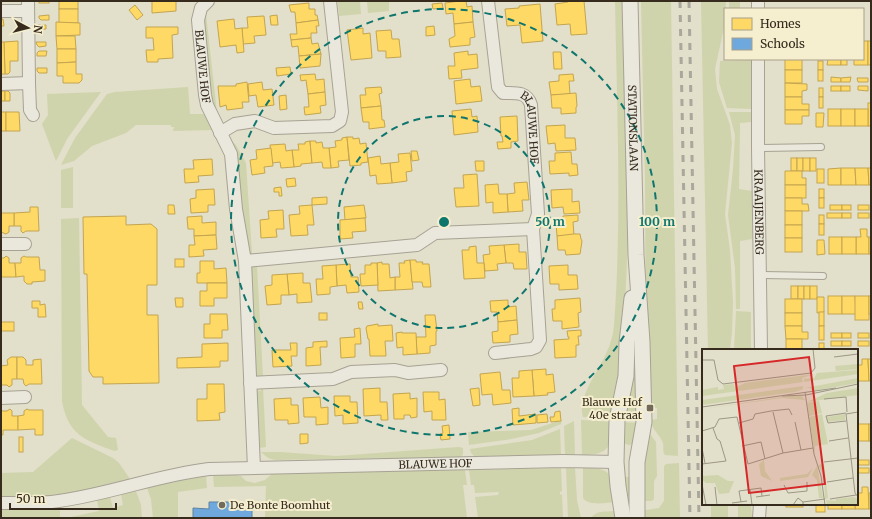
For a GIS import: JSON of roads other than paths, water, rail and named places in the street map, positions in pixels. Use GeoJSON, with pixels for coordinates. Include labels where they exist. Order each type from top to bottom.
{"type":"FeatureCollection","features":[{"type":"Feature","properties":{"kind":"street","name":"BLAUWE HOF"},"geometry":{"type":"LineString","coordinates":[[208,1],[201,8],[198,20],[207,105],[231,154],[236,209],[245,261],[254,468]]}},
{"type":"Feature","properties":{"kind":"street"},"geometry":{"type":"LineString","coordinates":[[220,134],[235,124],[255,121],[274,128],[332,126],[340,121],[342,112],[330,1]]}},
{"type":"Feature","properties":{"kind":"street","name":"BLAUWE HOF"},"geometry":{"type":"LineString","coordinates":[[488,1],[498,87],[503,93],[523,94],[527,97],[531,105],[538,214],[533,229],[540,340],[536,347],[531,349],[495,353]]}},
{"type":"Feature","properties":{"kind":"street","name":"STATIONSLAAN"},"geometry":{"type":"LineString","coordinates":[[630,1],[636,255],[642,342],[644,422],[637,462],[637,518]]}},
{"type":"Feature","properties":{"kind":"street"},"geometry":{"type":"LineString","coordinates":[[1,11],[28,6],[30,110],[33,115]]}},
{"type":"Feature","properties":{"kind":"street","name":"KRAAIJENBERG"},"geometry":{"type":"LineString","coordinates":[[758,60],[761,349]]}},
{"type":"Feature","properties":{"kind":"street"},"geometry":{"type":"LineString","coordinates":[[1,84],[29,83]]}},
{"type":"Feature","properties":{"kind":"street"},"geometry":{"type":"LineString","coordinates":[[245,261],[417,245],[435,233],[533,229]]}},
{"type":"Feature","properties":{"kind":"street"},"geometry":{"type":"LineString","coordinates":[[1,244],[25,244]]}},
{"type":"Feature","properties":{"kind":"street","name":"STATIONSLAAN"},"geometry":{"type":"LineString","coordinates":[[623,518],[616,462],[617,420],[626,376],[627,343],[636,255]]}},
{"type":"Feature","properties":{"kind":"street"},"geometry":{"type":"LineString","coordinates":[[250,383],[333,379],[352,372],[395,370],[408,373],[441,370]]}},
{"type":"Feature","properties":{"kind":"street"},"geometry":{"type":"LineString","coordinates":[[1,398],[25,397]]}},
{"type":"Feature","properties":{"kind":"street","name":"BLAUWE HOF"},"geometry":{"type":"LineString","coordinates":[[1,503],[59,501],[209,469],[564,461],[616,462]]}},
{"type":"Feature","properties":{"kind":"street"},"geometry":{"type":"LineString","coordinates":[[616,462],[637,462]]}},
{"type":"Feature","properties":{"kind":"street"},"geometry":{"type":"LineString","coordinates":[[760,505],[760,518]]}},
{"type":"Feature","properties":{"kind":"lane"},"geometry":{"type":"LineString","coordinates":[[758,148],[821,147]]}},
{"type":"Feature","properties":{"kind":"lane"},"geometry":{"type":"LineString","coordinates":[[760,275],[823,276]]}},
{"type":"Feature","properties":{"kind":"railway"},"geometry":{"type":"LineString","coordinates":[[680,1],[690,518]]}},
{"type":"Feature","properties":{"kind":"railway"},"geometry":{"type":"LineString","coordinates":[[689,1],[699,518]]}},
{"type":"Feature","properties":{"kind":"place","name":"Blauwe Hof 40e straat"},"geometry":{"type":"Point","coordinates":[650,408]}},
{"type":"Feature","properties":{"kind":"place","name":"De Bonte Boomhut"},"geometry":{"type":"Point","coordinates":[222,505]}}]}
